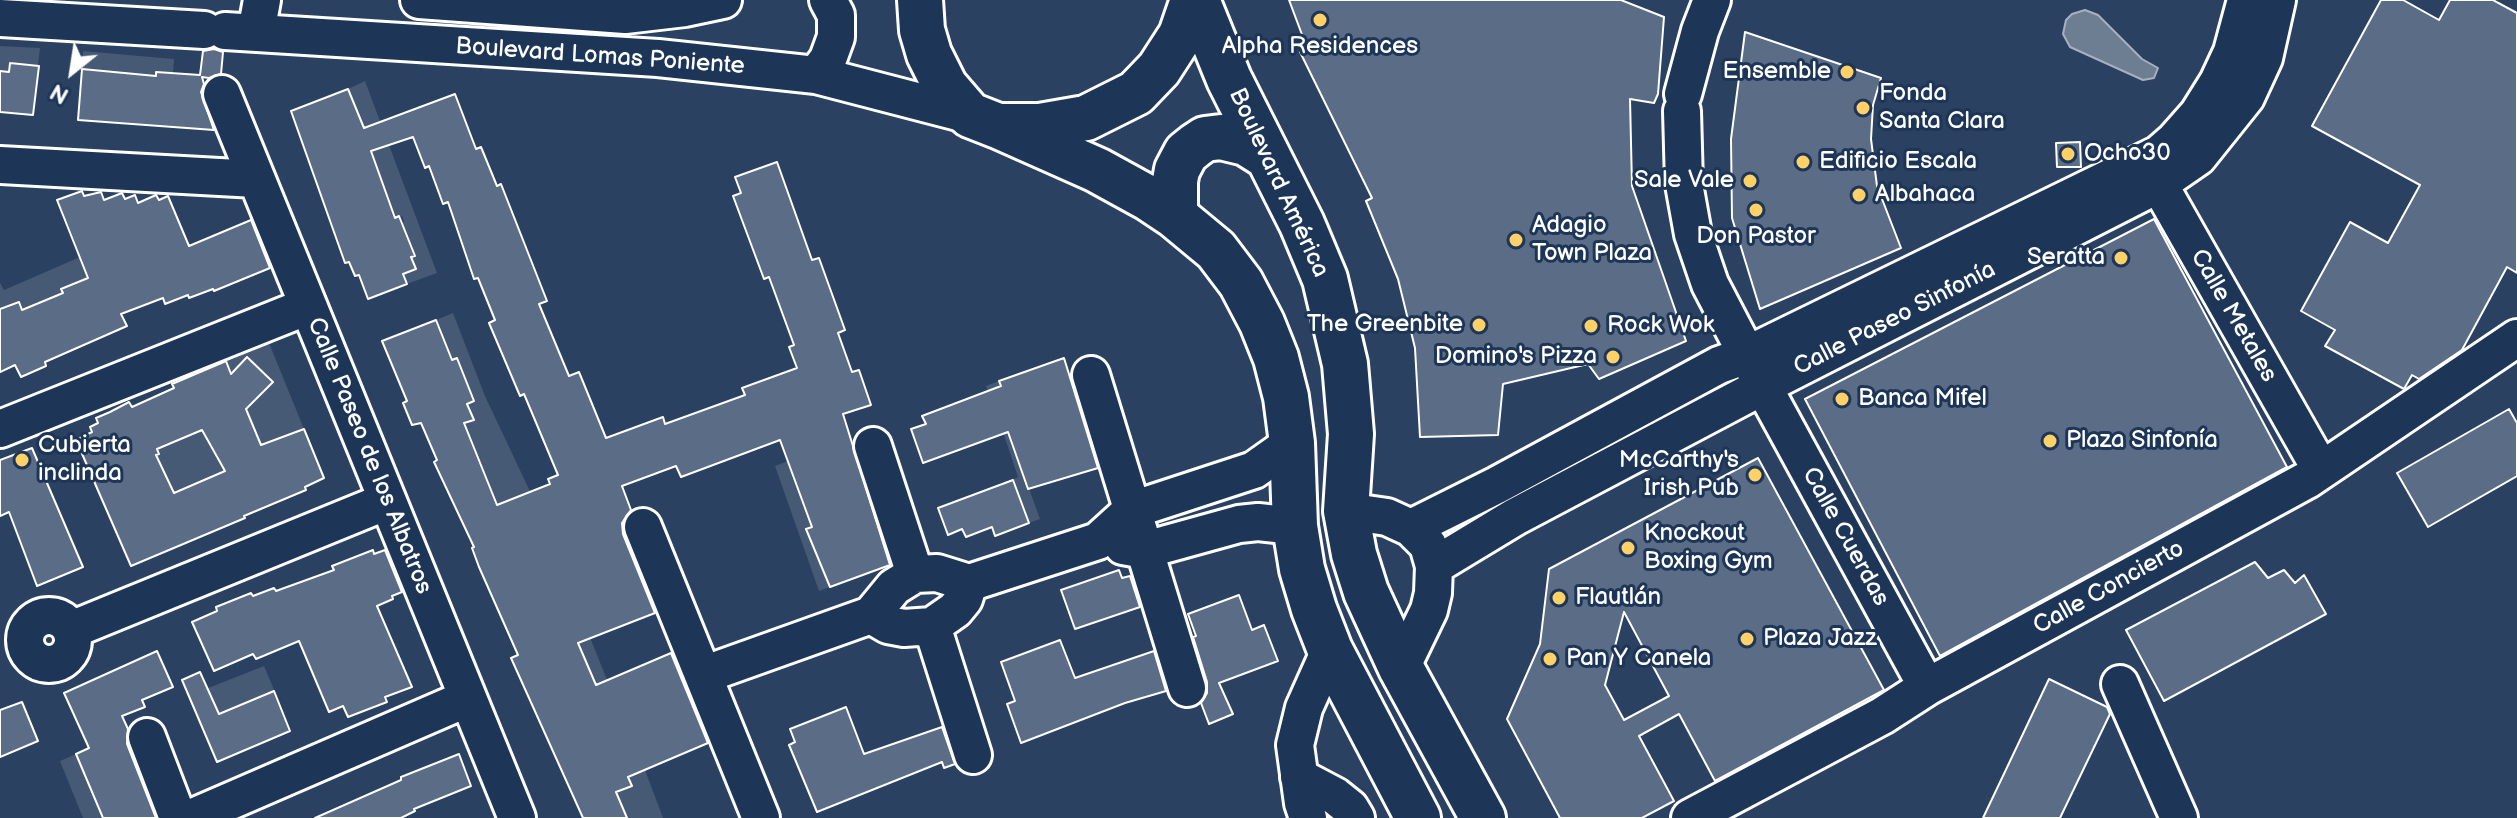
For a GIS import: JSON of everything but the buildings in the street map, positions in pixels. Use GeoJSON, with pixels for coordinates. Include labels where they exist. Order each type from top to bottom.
{"type":"FeatureCollection","features":[{"type":"Feature","properties":{"kind":"main road"},"geometry":{"type":"LineString","coordinates":[[920,0],[922,30],[929,54],[945,86],[984,121],[1097,170],[1148,198],[1216,250],[1241,283],[1276,358],[1286,397],[1292,443],[1295,526],[1302,569],[1314,609],[1330,650],[1418,818]]}},
{"type":"Feature","properties":{"kind":"main road"},"geometry":{"type":"LineString","coordinates":[[984,121],[1040,126],[1086,118],[1136,93],[1159,69],[1181,35],[1195,0]]}},
{"type":"Feature","properties":{"kind":"main road","name":"Boulevard América"},"geometry":{"type":"LineString","coordinates":[[1195,0],[1229,79],[1302,224],[1325,279],[1342,349],[1351,434],[1346,511],[1354,554],[1366,592],[1401,668],[1483,818]]}},
{"type":"Feature","properties":{"kind":"main road"},"geometry":{"type":"LineString","coordinates":[[1175,216],[1177,170],[1186,153],[1196,145],[1205,139],[1221,137],[1246,143],[1265,155]]}},
{"type":"Feature","properties":{"kind":"street","name":"Boulevard Lomas Poniente"},"geometry":{"type":"LineString","coordinates":[[419,0],[625,15],[723,0]]}},
{"type":"Feature","properties":{"kind":"street"},"geometry":{"type":"LineString","coordinates":[[816,75],[828,59],[836,37],[836,15],[828,0]]}},
{"type":"Feature","properties":{"kind":"street","name":"Calle Cuerdas"},"geometry":{"type":"LineString","coordinates":[[1712,0],[1700,31],[1683,103],[1684,184],[1693,234],[1710,284],[1927,687]]}},
{"type":"Feature","properties":{"kind":"street","name":"Calle Paseo Sinfonía"},"geometry":{"type":"LineString","coordinates":[[1434,566],[1515,517],[1763,386],[2152,173],[2198,114],[2218,82],[2232,52],[2246,0]]}},
{"type":"Feature","properties":{"kind":"street","name":"Calle Paseo Sinfonía"},"geometry":{"type":"LineString","coordinates":[[1411,528],[1719,365],[2152,173],[2198,157],[2246,97],[2264,58],[2277,0]]}},
{"type":"Feature","properties":{"kind":"street","name":"Boulevard Lomas Poniente"},"geometry":{"type":"LineString","coordinates":[[0,18],[159,14],[237,24],[658,58],[816,75],[984,121]]}},
{"type":"Feature","properties":{"kind":"street","name":"Calle Paseo de los Albatros"},"geometry":{"type":"LineString","coordinates":[[222,94],[468,698],[505,814]]}},
{"type":"Feature","properties":{"kind":"street"},"geometry":{"type":"LineString","coordinates":[[9,169],[256,179]]}},
{"type":"Feature","properties":{"kind":"street","name":"Calle Metales"},"geometry":{"type":"LineString","coordinates":[[2152,173],[2321,470]]}},
{"type":"Feature","properties":{"kind":"street"},"geometry":{"type":"LineString","coordinates":[[0,444],[0,430],[308,306]]}},
{"type":"Feature","properties":{"kind":"street","name":"Calle Concierto"},"geometry":{"type":"LineString","coordinates":[[1690,818],[1882,716],[1927,687],[2307,480],[2517,338]]}},
{"type":"Feature","properties":{"kind":"street"},"geometry":{"type":"LineString","coordinates":[[1091,375],[1187,688]]}},
{"type":"Feature","properties":{"kind":"street"},"geometry":{"type":"LineString","coordinates":[[703,675],[871,615],[894,587],[915,574],[937,573],[969,583],[1098,541],[1132,510],[1254,470],[1292,443]]}},
{"type":"Feature","properties":{"kind":"street"},"geometry":{"type":"LineString","coordinates":[[873,446],[915,574]]}},
{"type":"Feature","properties":{"kind":"street"},"geometry":{"type":"LineString","coordinates":[[1232,479],[1239,524]]}},
{"type":"Feature","properties":{"kind":"street"},"geometry":{"type":"LineString","coordinates":[[14,656],[26,632],[39,618],[58,617],[71,630],[387,501]]}},
{"type":"Feature","properties":{"kind":"street"},"geometry":{"type":"LineString","coordinates":[[1346,511],[1387,517],[1411,528],[1428,545],[1434,566],[1429,610],[1401,668]]}},
{"type":"Feature","properties":{"kind":"street"},"geometry":{"type":"LineString","coordinates":[[1098,541],[1145,550],[1239,524],[1258,522],[1295,526]]}},
{"type":"Feature","properties":{"kind":"street"},"geometry":{"type":"LineString","coordinates":[[643,527],[761,818]]}},
{"type":"Feature","properties":{"kind":"street"},"geometry":{"type":"LineString","coordinates":[[871,615],[888,625],[904,628],[932,626],[955,610],[964,599],[969,583]]}},
{"type":"Feature","properties":{"kind":"street"},"geometry":{"type":"LineString","coordinates":[[932,626],[973,755]]}},
{"type":"Feature","properties":{"kind":"street"},"geometry":{"type":"LineString","coordinates":[[1308,818],[1295,745],[1304,708],[1330,650]]}},
{"type":"Feature","properties":{"kind":"street"},"geometry":{"type":"LineString","coordinates":[[2120,684],[2179,818]]}},
{"type":"Feature","properties":{"kind":"street"},"geometry":{"type":"LineString","coordinates":[[191,818],[468,698]]}},
{"type":"Feature","properties":{"kind":"street"},"geometry":{"type":"LineString","coordinates":[[147,737],[178,818]]}},
{"type":"Feature","properties":{"kind":"street"},"geometry":{"type":"LineString","coordinates":[[1299,777],[1335,796],[1350,808],[1356,818]]}},
{"type":"Feature","properties":{"kind":"shaded area"},"geometry":{"type":"Polygon","coordinates":[[[2085,10],[2098,15],[2142,59],[2158,68],[2154,78],[2143,80],[2070,47],[2063,34],[2066,20],[2072,14],[2085,10]]]}},
{"type":"Feature","properties":{"kind":"shaded area"},"geometry":{"type":"Polygon","coordinates":[[[0,46],[40,48],[38,65],[11,63],[9,72],[0,71],[0,46]]]}},
{"type":"Feature","properties":{"kind":"shaded area"},"geometry":{"type":"Polygon","coordinates":[[[83,51],[174,59],[173,73],[156,72],[155,82],[82,69],[83,51]]]}},
{"type":"Feature","properties":{"kind":"shaded area"},"geometry":{"type":"Polygon","coordinates":[[[365,81],[437,273],[407,284],[403,274],[415,269],[411,257],[415,255],[399,224],[404,222],[402,216],[395,218],[377,169],[366,153],[373,150],[348,89],[365,81]]]}},
{"type":"Feature","properties":{"kind":"shaded area"},"geometry":{"type":"Polygon","coordinates":[[[179,221],[187,244],[62,289],[63,293],[25,315],[19,302],[0,309],[0,283],[4,290],[80,257],[179,221]]]}},
{"type":"Feature","properties":{"kind":"shaded area"},"geometry":{"type":"Polygon","coordinates":[[[453,313],[485,396],[543,519],[607,680],[625,672],[631,685],[660,763],[645,770],[663,818],[627,818],[616,792],[631,785],[617,751],[493,507],[461,424],[473,420],[457,358],[445,362],[445,343],[436,320],[453,313]]]}},
{"type":"Feature","properties":{"kind":"shaded area"},"geometry":{"type":"Polygon","coordinates":[[[269,343],[304,429],[222,465],[225,471],[173,492],[148,459],[159,454],[155,443],[246,408],[226,361],[269,343]]]}},
{"type":"Feature","properties":{"kind":"shaded area"},"geometry":{"type":"Polygon","coordinates":[[[999,381],[1005,399],[1009,433],[1040,519],[1029,523],[1020,499],[1015,500],[1009,481],[1018,477],[1004,435],[998,436],[981,394],[988,392],[986,386],[999,381]]]}},
{"type":"Feature","properties":{"kind":"shaded area"},"geometry":{"type":"Polygon","coordinates":[[[788,461],[812,527],[807,529],[814,549],[830,544],[820,559],[830,587],[819,591],[775,466],[788,461]]]}},
{"type":"Feature","properties":{"kind":"shaded area"},"geometry":{"type":"Polygon","coordinates":[[[264,666],[275,692],[219,714],[216,708],[197,716],[188,696],[264,666]]]}},
{"type":"Feature","properties":{"kind":"shaded area"},"geometry":{"type":"Polygon","coordinates":[[[83,751],[103,818],[83,818],[60,761],[83,751]]]}},
{"type":"Feature","properties":{"kind":"place","name":"Alpha Residences"},"geometry":{"type":"Point","coordinates":[1320,20]}},
{"type":"Feature","properties":{"kind":"place","name":"Ensemble"},"geometry":{"type":"Point","coordinates":[1847,72]}},
{"type":"Feature","properties":{"kind":"place","name":"Fonda Santa Clara"},"geometry":{"type":"Point","coordinates":[1863,108]}},
{"type":"Feature","properties":{"kind":"place","name":"Ocho30"},"geometry":{"type":"Point","coordinates":[2068,154]}},
{"type":"Feature","properties":{"kind":"place","name":"Edificio Escala"},"geometry":{"type":"Point","coordinates":[1803,162]}},
{"type":"Feature","properties":{"kind":"place","name":"Sale Vale"},"geometry":{"type":"Point","coordinates":[1750,181]}},
{"type":"Feature","properties":{"kind":"place","name":"Albahaca"},"geometry":{"type":"Point","coordinates":[1859,195]}},
{"type":"Feature","properties":{"kind":"place","name":"Don Pastor"},"geometry":{"type":"Point","coordinates":[1756,210]}},
{"type":"Feature","properties":{"kind":"place","name":"Adagio Town Plaza"},"geometry":{"type":"Point","coordinates":[1516,240]}},
{"type":"Feature","properties":{"kind":"place","name":"Seratta"},"geometry":{"type":"Point","coordinates":[2121,258]}},
{"type":"Feature","properties":{"kind":"place","name":"The Greenbite"},"geometry":{"type":"Point","coordinates":[1479,325]}},
{"type":"Feature","properties":{"kind":"place","name":"Rock Wok"},"geometry":{"type":"Point","coordinates":[1591,326]}},
{"type":"Feature","properties":{"kind":"place","name":"Domino's Pizza"},"geometry":{"type":"Point","coordinates":[1613,357]}},
{"type":"Feature","properties":{"kind":"place","name":"Banca Mifel"},"geometry":{"type":"Point","coordinates":[1842,399]}},
{"type":"Feature","properties":{"kind":"place","name":"Plaza Sinfonía"},"geometry":{"type":"Point","coordinates":[2050,441]}},
{"type":"Feature","properties":{"kind":"place","name":"Cubierta inclinda"},"geometry":{"type":"Point","coordinates":[22,460]}},
{"type":"Feature","properties":{"kind":"place","name":"McCarthy's Irish Pub"},"geometry":{"type":"Point","coordinates":[1755,475]}},
{"type":"Feature","properties":{"kind":"place","name":"Knockout Boxing Gym"},"geometry":{"type":"Point","coordinates":[1628,548]}},
{"type":"Feature","properties":{"kind":"place","name":"Flautlán"},"geometry":{"type":"Point","coordinates":[1559,598]}},
{"type":"Feature","properties":{"kind":"place","name":"Plaza Jazz"},"geometry":{"type":"Point","coordinates":[1747,639]}},
{"type":"Feature","properties":{"kind":"place","name":"Pan Y Canela"},"geometry":{"type":"Point","coordinates":[1550,659]}}]}
